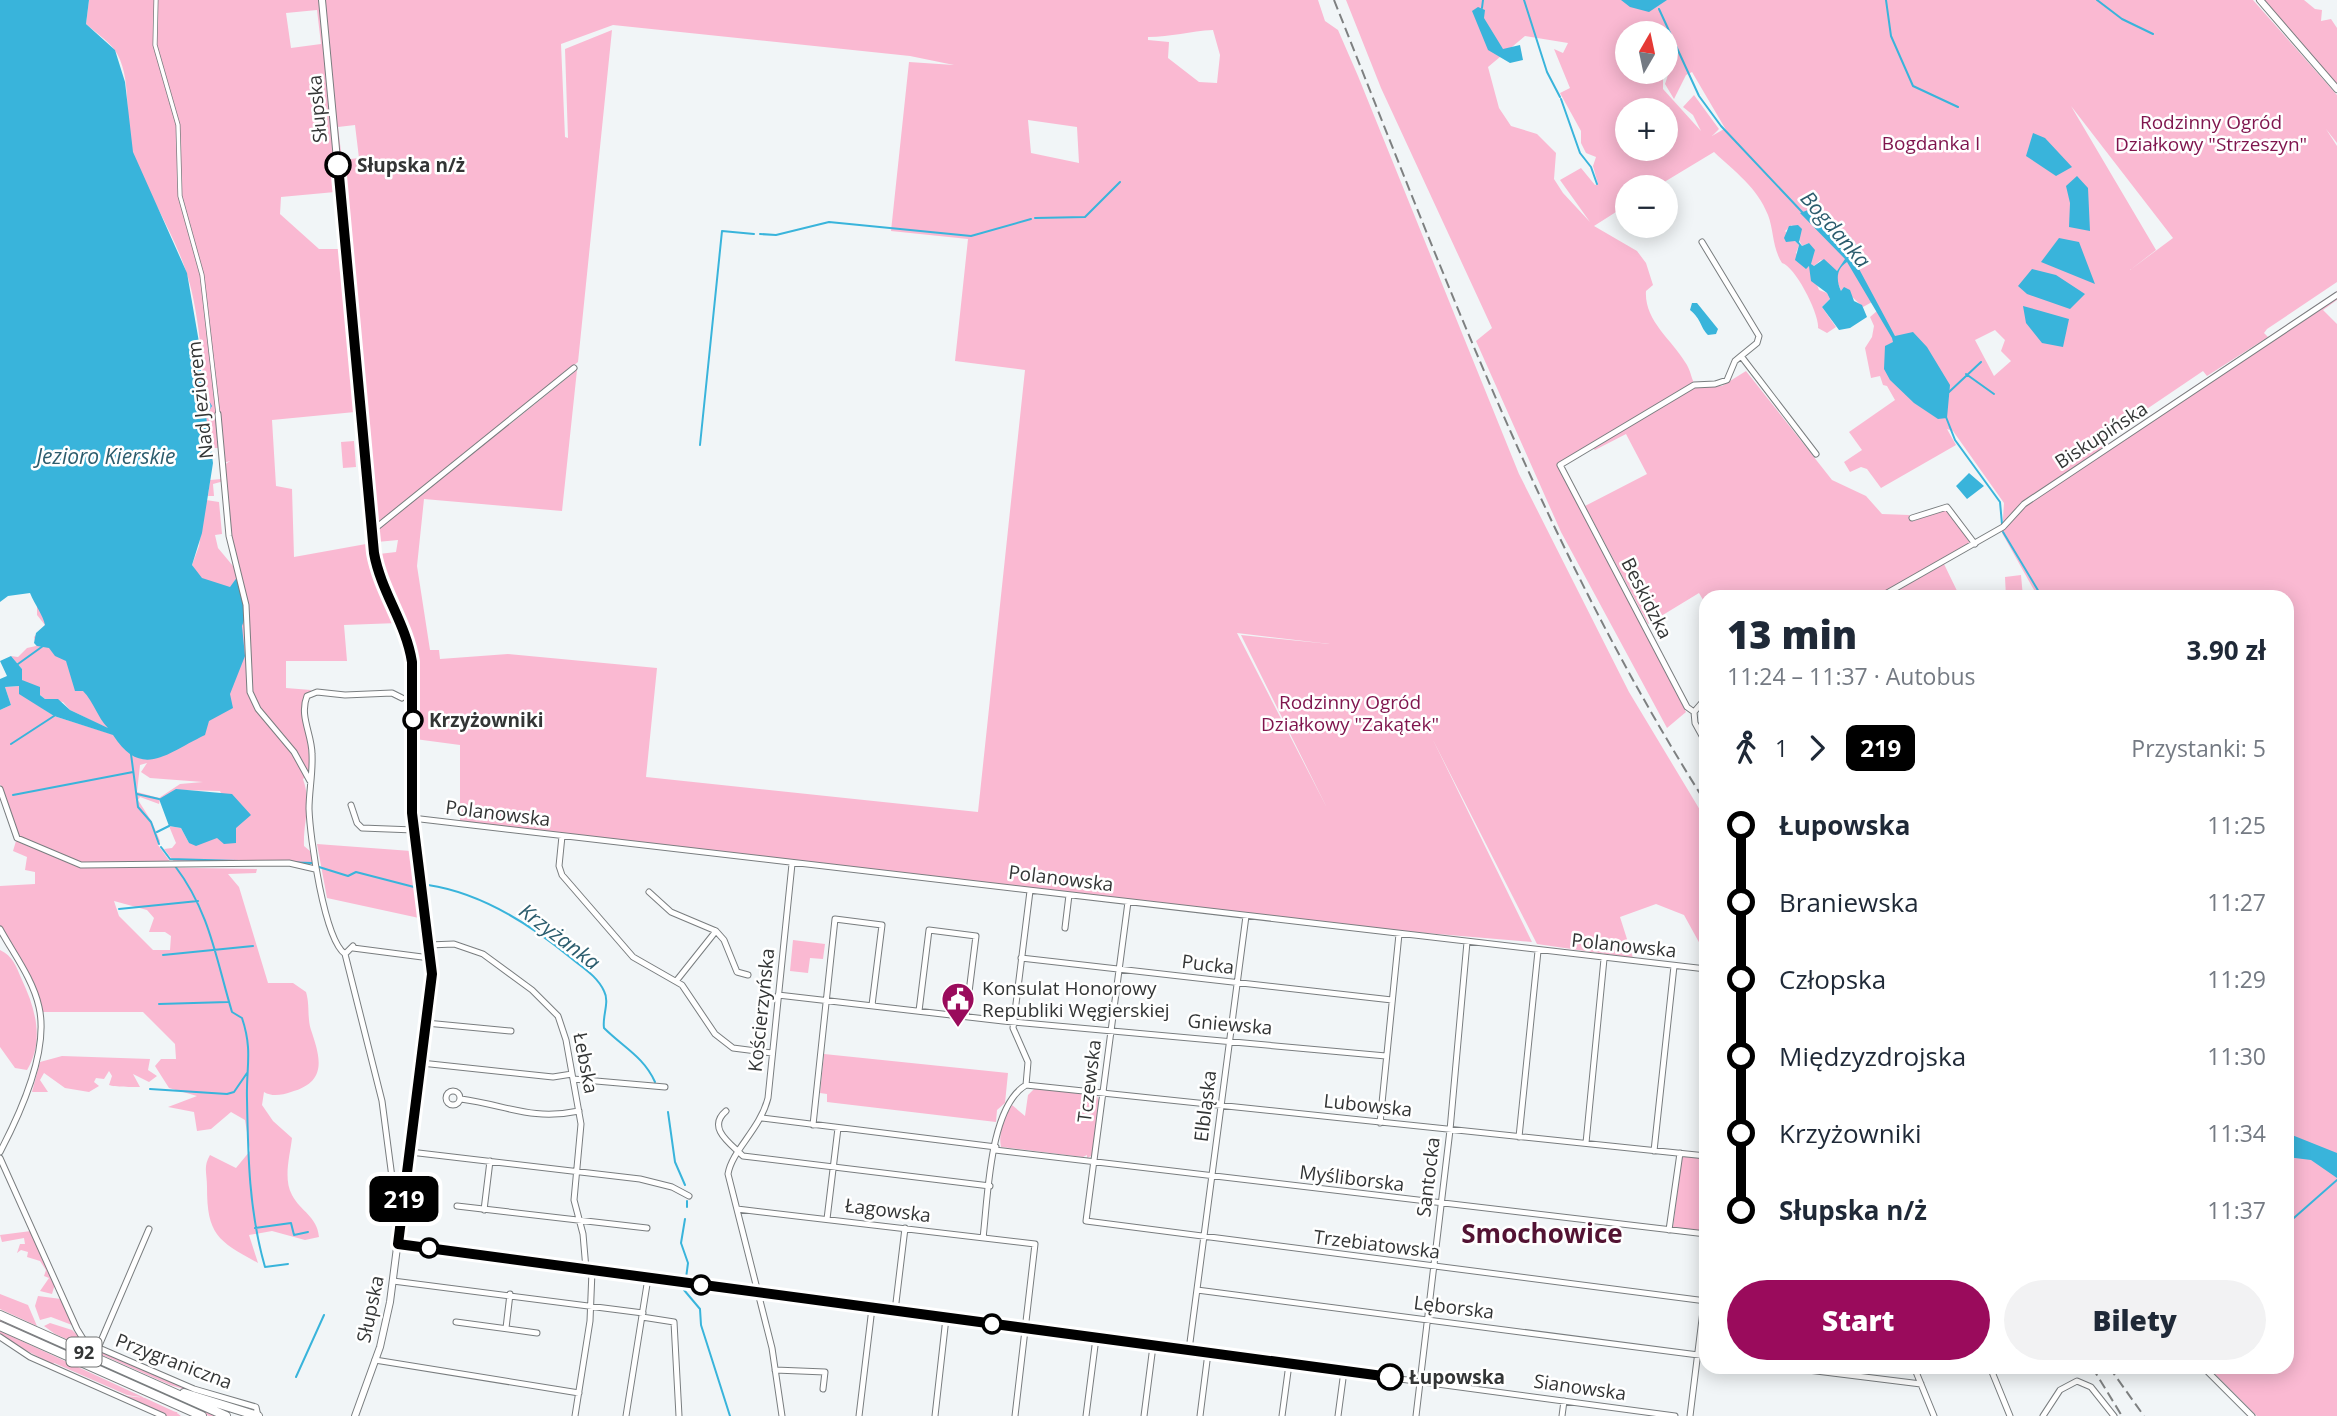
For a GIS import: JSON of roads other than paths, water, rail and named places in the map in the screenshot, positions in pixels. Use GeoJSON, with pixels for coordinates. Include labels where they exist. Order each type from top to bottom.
{"type":"FeatureCollection","features":[{"type":"Feature","properties":{"kind":"main road","name":"92"},"geometry":{"type":"LineString","coordinates":[[0,1315],[226,1416]]}},
{"type":"Feature","properties":{"kind":"main road"},"geometry":{"type":"LineString","coordinates":[[40,1324],[47,1336]]}},
{"type":"Feature","properties":{"kind":"main road","name":"92"},"geometry":{"type":"LineString","coordinates":[[0,1326],[202,1416]]}},
{"type":"Feature","properties":{"kind":"main road"},"geometry":{"type":"LineString","coordinates":[[168,1390],[259,1416]]}},
{"type":"Feature","properties":{"kind":"main road"},"geometry":{"type":"LineString","coordinates":[[152,1394],[188,1416]]}},
{"type":"Feature","properties":{"kind":"street","name":"Nad Jeziorem"},"geometry":{"type":"LineString","coordinates":[[156,0],[155,45],[178,125],[180,196],[202,275],[229,536],[246,604],[250,691],[258,709],[294,752],[310,781]]}},
{"type":"Feature","properties":{"kind":"street","name":"Słupska"},"geometry":{"type":"LineString","coordinates":[[322,0],[372,531],[378,570],[406,635],[412,662],[412,818],[432,974],[393,1281],[375,1360],[355,1416]]}},
{"type":"Feature","properties":{"kind":"street"},"geometry":{"type":"LineString","coordinates":[[2260,0],[2337,89]]}},
{"type":"Feature","properties":{"kind":"street"},"geometry":{"type":"LineString","coordinates":[[1702,242],[1759,336],[1757,343],[1741,356],[1816,454]]}},
{"type":"Feature","properties":{"kind":"street","name":"Biskupińska"},"geometry":{"type":"LineString","coordinates":[[1893,590],[2003,527],[2024,504],[2337,295]]}},
{"type":"Feature","properties":{"kind":"street","name":"Beskidzka"},"geometry":{"type":"LineString","coordinates":[[1699,730],[1694,712],[1687,706],[1677,688],[1560,465],[1694,385],[1715,384],[1727,380],[1735,361],[1741,356]]}},
{"type":"Feature","properties":{"kind":"street"},"geometry":{"type":"LineString","coordinates":[[372,531],[574,368]]}},
{"type":"Feature","properties":{"kind":"street"},"geometry":{"type":"LineString","coordinates":[[1912,517],[1947,507],[1975,544]]}},
{"type":"Feature","properties":{"kind":"street"},"geometry":{"type":"LineString","coordinates":[[402,698],[392,692],[345,695],[317,692],[307,696],[303,710],[312,745],[311,838],[332,935],[339,950],[430,958]]}},
{"type":"Feature","properties":{"kind":"street"},"geometry":{"type":"LineString","coordinates":[[1694,712],[1699,706]]}},
{"type":"Feature","properties":{"kind":"street"},"geometry":{"type":"LineString","coordinates":[[0,789],[17,838],[76,864],[289,863],[316,870]]}},
{"type":"Feature","properties":{"kind":"street"},"geometry":{"type":"LineString","coordinates":[[351,805],[356,823],[362,828],[414,830]]}},
{"type":"Feature","properties":{"kind":"street","name":"Polanowska"},"geometry":{"type":"LineString","coordinates":[[412,818],[1699,969]]}},
{"type":"Feature","properties":{"kind":"street"},"geometry":{"type":"LineString","coordinates":[[562,836],[560,870],[575,893],[633,957],[677,980],[715,1034],[733,1048],[772,1054]]}},
{"type":"Feature","properties":{"kind":"street","name":"Kościerzyńska"},"geometry":{"type":"LineString","coordinates":[[782,1416],[758,1293],[728,1174],[732,1160],[762,1118],[768,1098],[792,864]]}},
{"type":"Feature","properties":{"kind":"street"},"geometry":{"type":"LineString","coordinates":[[983,1238],[995,1149],[1004,1111],[1014,1094],[1026,1085],[1028,1062],[1013,1028],[1013,1021],[1030,891]]}},
{"type":"Feature","properties":{"kind":"street"},"geometry":{"type":"LineString","coordinates":[[649,892],[671,912],[716,931],[724,940],[737,972],[748,975]]}},
{"type":"Feature","properties":{"kind":"street"},"geometry":{"type":"LineString","coordinates":[[1065,928],[1069,895]]}},
{"type":"Feature","properties":{"kind":"street","name":"Tczewska"},"geometry":{"type":"LineString","coordinates":[[1086,1221],[1128,902]]}},
{"type":"Feature","properties":{"kind":"street","name":"Elbląska"},"geometry":{"type":"LineString","coordinates":[[1189,1350],[1193,1299],[1197,1290],[1246,916]]}},
{"type":"Feature","properties":{"kind":"street"},"geometry":{"type":"LineString","coordinates":[[813,1125],[835,919],[882,925],[872,1005]]}},
{"type":"Feature","properties":{"kind":"street"},"geometry":{"type":"LineString","coordinates":[[0,929],[39,1005],[41,1021],[29,1086],[0,1152]]}},
{"type":"Feature","properties":{"kind":"street"},"geometry":{"type":"LineString","coordinates":[[919,1011],[929,930],[976,936],[966,1016]]}},
{"type":"Feature","properties":{"kind":"street"},"geometry":{"type":"LineString","coordinates":[[677,980],[716,931]]}},
{"type":"Feature","properties":{"kind":"street"},"geometry":{"type":"LineString","coordinates":[[1380,1123],[1399,934]]}},
{"type":"Feature","properties":{"kind":"street","name":"Santocka"},"geometry":{"type":"LineString","coordinates":[[1416,1416],[1450,1130],[1467,942]]}},
{"type":"Feature","properties":{"kind":"street","name":"Łebska"},"geometry":{"type":"LineString","coordinates":[[429,945],[454,944],[483,954],[550,1005],[563,1027],[579,1111],[581,1141],[574,1200],[589,1270],[590,1305],[575,1416]]}},
{"type":"Feature","properties":{"kind":"street"},"geometry":{"type":"LineString","coordinates":[[351,950],[349,978],[377,1074],[396,1208],[402,1213]]}},
{"type":"Feature","properties":{"kind":"street"},"geometry":{"type":"LineString","coordinates":[[1519,1137],[1538,951]]}},
{"type":"Feature","properties":{"kind":"street","name":"Pucka"},"geometry":{"type":"LineString","coordinates":[[1021,958],[1392,1000]]}},
{"type":"Feature","properties":{"kind":"street"},"geometry":{"type":"LineString","coordinates":[[1586,1143],[1604,959]]}},
{"type":"Feature","properties":{"kind":"street"},"geometry":{"type":"LineString","coordinates":[[1654,1151],[1674,966]]}},
{"type":"Feature","properties":{"kind":"street","name":"Gniewska"},"geometry":{"type":"LineString","coordinates":[[778,995],[1013,1021],[1111,1028],[1386,1056]]}},
{"type":"Feature","properties":{"kind":"street"},"geometry":{"type":"LineString","coordinates":[[426,1023],[511,1031]]}},
{"type":"Feature","properties":{"kind":"street"},"geometry":{"type":"LineString","coordinates":[[421,1063],[665,1087]]}},
{"type":"Feature","properties":{"kind":"street","name":"Lubowska"},"geometry":{"type":"LineString","coordinates":[[1026,1085],[1699,1155]]}},
{"type":"Feature","properties":{"kind":"street"},"geometry":{"type":"LineString","coordinates":[[461,1099],[484,1102],[515,1112],[553,1116],[579,1111]]}},
{"type":"Feature","properties":{"kind":"street"},"geometry":{"type":"LineString","coordinates":[[726,1111],[720,1116],[718,1124],[722,1138],[743,1156],[990,1185]]}},
{"type":"Feature","properties":{"kind":"street","name":"Myśliborska"},"geometry":{"type":"LineString","coordinates":[[762,1118],[1094,1163],[1699,1233]]}},
{"type":"Feature","properties":{"kind":"street"},"geometry":{"type":"LineString","coordinates":[[827,1219],[838,1128]]}},
{"type":"Feature","properties":{"kind":"street"},"geometry":{"type":"LineString","coordinates":[[410,1152],[646,1180],[690,1196]]}},
{"type":"Feature","properties":{"kind":"street"},"geometry":{"type":"LineString","coordinates":[[1670,1230],[1679,1153]]}},
{"type":"Feature","properties":{"kind":"street","name":"Przygraniczna"},"geometry":{"type":"LineString","coordinates":[[0,1158],[76,1329],[85,1342],[192,1388],[256,1407],[259,1416]]}},
{"type":"Feature","properties":{"kind":"street"},"geometry":{"type":"LineString","coordinates":[[484,1210],[490,1161]]}},
{"type":"Feature","properties":{"kind":"street"},"geometry":{"type":"LineString","coordinates":[[457,1206],[647,1228]]}},
{"type":"Feature","properties":{"kind":"street","name":"Łagowska"},"geometry":{"type":"LineString","coordinates":[[737,1209],[1035,1244],[1025,1329]]}},
{"type":"Feature","properties":{"kind":"street","name":"Trzebiatowska"},"geometry":{"type":"LineString","coordinates":[[1086,1221],[1699,1300]]}},
{"type":"Feature","properties":{"kind":"street"},"geometry":{"type":"LineString","coordinates":[[895,1311],[905,1228]]}},
{"type":"Feature","properties":{"kind":"street"},"geometry":{"type":"LineString","coordinates":[[98,1348],[149,1229]]}},
{"type":"Feature","properties":{"kind":"street","name":"Sianowska"},"geometry":{"type":"LineString","coordinates":[[398,1244],[1420,1381],[1640,1414],[1675,1416]]}},
{"type":"Feature","properties":{"kind":"street"},"geometry":{"type":"LineString","coordinates":[[626,1416],[648,1278]]}},
{"type":"Feature","properties":{"kind":"street"},"geometry":{"type":"LineString","coordinates":[[393,1281],[590,1305],[674,1322],[680,1416]]}},
{"type":"Feature","properties":{"kind":"street","name":"Lęborska"},"geometry":{"type":"LineString","coordinates":[[1197,1290],[1698,1355]]}},
{"type":"Feature","properties":{"kind":"street"},"geometry":{"type":"LineString","coordinates":[[506,1328],[510,1294]]}},
{"type":"Feature","properties":{"kind":"street"},"geometry":{"type":"LineString","coordinates":[[859,1416],[872,1308]]}},
{"type":"Feature","properties":{"kind":"street"},"geometry":{"type":"LineString","coordinates":[[935,1416],[946,1318]]}},
{"type":"Feature","properties":{"kind":"street"},"geometry":{"type":"LineString","coordinates":[[456,1322],[537,1333]]}},
{"type":"Feature","properties":{"kind":"street"},"geometry":{"type":"LineString","coordinates":[[1015,1416],[1025,1329]]}},
{"type":"Feature","properties":{"kind":"street"},"geometry":{"type":"LineString","coordinates":[[0,1337],[30,1357],[163,1416]]}},
{"type":"Feature","properties":{"kind":"street"},"geometry":{"type":"LineString","coordinates":[[1086,1416],[1096,1338]]}},
{"type":"Feature","properties":{"kind":"street"},"geometry":{"type":"LineString","coordinates":[[1144,1416],[1153,1346]]}},
{"type":"Feature","properties":{"kind":"street"},"geometry":{"type":"LineString","coordinates":[[1690,1416],[1699,1347]]}},
{"type":"Feature","properties":{"kind":"street"},"geometry":{"type":"LineString","coordinates":[[1200,1416],[1208,1353]]}},
{"type":"Feature","properties":{"kind":"street"},"geometry":{"type":"LineString","coordinates":[[375,1360],[579,1393]]}},
{"type":"Feature","properties":{"kind":"street"},"geometry":{"type":"LineString","coordinates":[[1282,1416],[1289,1364]]}},
{"type":"Feature","properties":{"kind":"street"},"geometry":{"type":"LineString","coordinates":[[775,1370],[825,1372],[823,1389]]}},
{"type":"Feature","properties":{"kind":"street"},"geometry":{"type":"LineString","coordinates":[[1338,1416],[1344,1371]]}},
{"type":"Feature","properties":{"kind":"street"},"geometry":{"type":"LineString","coordinates":[[1840,1374],[1921,1384]]}},
{"type":"Feature","properties":{"kind":"street"},"geometry":{"type":"LineString","coordinates":[[1917,1374],[1934,1416]]}},
{"type":"Feature","properties":{"kind":"street"},"geometry":{"type":"LineString","coordinates":[[1993,1374],[2011,1416]]}},
{"type":"Feature","properties":{"kind":"street"},"geometry":{"type":"LineString","coordinates":[[2210,1374],[2252,1416]]}},
{"type":"Feature","properties":{"kind":"street"},"geometry":{"type":"LineString","coordinates":[[2043,1416],[2060,1390],[2077,1381],[2091,1387],[2112,1415]]}},
{"type":"Feature","properties":{"kind":"street"},"geometry":{"type":"LineString","coordinates":[[1562,1416],[1564,1401]]}},
{"type":"Feature","properties":{"kind":"water","name":"Jezioro Kierskie"},"geometry":{"type":"Polygon","coordinates":[[[0,0],[89,0],[86,24],[115,50],[125,82],[133,152],[187,273],[200,348],[202,389],[212,406],[206,416],[213,463],[202,533],[192,565],[202,578],[230,587],[238,576],[246,615],[242,626],[245,656],[230,694],[233,708],[209,721],[205,735],[156,759],[134,757],[113,735],[54,716],[19,694],[19,686],[5,687],[11,705],[0,710],[0,679],[7,676],[0,661],[11,656],[22,669],[22,680],[40,687],[40,695],[45,699],[58,699],[70,710],[108,728],[83,691],[75,691],[66,661],[55,656],[49,648],[34,643],[36,633],[45,625],[30,593],[8,596],[0,602],[0,0]]]}},
{"type":"Feature","properties":{"kind":"water"},"geometry":{"type":"Polygon","coordinates":[[[1621,0],[1667,0],[1649,12],[1630,7],[1621,0]]]}},
{"type":"Feature","properties":{"kind":"water"},"geometry":{"type":"Polygon","coordinates":[[[1478,7],[1485,10],[1484,18],[1503,49],[1520,45],[1523,60],[1510,63],[1488,50],[1472,11],[1478,7]]]}},
{"type":"Feature","properties":{"kind":"water"},"geometry":{"type":"Polygon","coordinates":[[[2033,133],[2045,138],[2072,167],[2056,176],[2026,156],[2033,133]]]}},
{"type":"Feature","properties":{"kind":"water"},"geometry":{"type":"Polygon","coordinates":[[[2077,176],[2088,188],[2090,231],[2069,227],[2070,203],[2066,186],[2077,176]]]}},
{"type":"Feature","properties":{"kind":"water"},"geometry":{"type":"Polygon","coordinates":[[[1808,210],[1852,239],[1859,256],[1858,267],[1895,336],[1913,332],[1927,347],[1950,385],[1947,418],[1938,419],[1914,403],[1890,380],[1884,369],[1885,346],[1893,342],[1892,338],[1847,262],[1839,271],[1839,287],[1841,291],[1844,287],[1850,290],[1854,301],[1862,305],[1867,317],[1850,328],[1839,330],[1822,307],[1830,299],[1827,293],[1811,281],[1809,266],[1806,269],[1795,260],[1799,245],[1795,241],[1786,242],[1784,238],[1789,226],[1798,225],[1802,229],[1799,242],[1802,246],[1809,243],[1815,250],[1811,264],[1814,266],[1824,259],[1837,271],[1845,259],[1800,213],[1808,210]]]}},
{"type":"Feature","properties":{"kind":"water"},"geometry":{"type":"Polygon","coordinates":[[[2059,238],[2079,242],[2095,284],[2041,262],[2059,238]]]}},
{"type":"Feature","properties":{"kind":"water"},"geometry":{"type":"Polygon","coordinates":[[[2032,269],[2056,275],[2085,294],[2070,309],[2027,294],[2018,286],[2032,269]]]}},
{"type":"Feature","properties":{"kind":"water"},"geometry":{"type":"Polygon","coordinates":[[[1692,303],[1697,303],[1718,329],[1716,334],[1708,335],[1705,332],[1690,310],[1692,303]]]}},
{"type":"Feature","properties":{"kind":"water"},"geometry":{"type":"Polygon","coordinates":[[[2023,306],[2069,319],[2063,347],[2042,343],[2026,323],[2023,306]]]}},
{"type":"Feature","properties":{"kind":"water"},"geometry":{"type":"Polygon","coordinates":[[[1969,473],[1984,486],[1967,499],[1956,486],[1969,473]]]}},
{"type":"Feature","properties":{"kind":"water"},"geometry":{"type":"Polygon","coordinates":[[[176,789],[232,794],[251,815],[236,828],[236,843],[224,844],[217,838],[196,846],[189,843],[181,828],[169,826],[159,799],[176,789]]]}},
{"type":"Feature","properties":{"kind":"water"},"geometry":{"type":"Polygon","coordinates":[[[2294,1136],[2337,1153],[2337,1178],[2311,1160],[2294,1158],[2294,1136]]]}},
{"type":"Feature","properties":{"kind":"waterway"},"geometry":{"type":"LineString","coordinates":[[1482,8],[1483,0]]}},
{"type":"Feature","properties":{"kind":"waterway"},"geometry":{"type":"LineString","coordinates":[[1524,0],[1547,72],[1560,97]]}},
{"type":"Feature","properties":{"kind":"waterway"},"geometry":{"type":"LineString","coordinates":[[1886,0],[1891,36],[1913,86],[1958,107]]}},
{"type":"Feature","properties":{"kind":"waterway"},"geometry":{"type":"LineString","coordinates":[[2097,0],[2122,19],[2153,34]]}},
{"type":"Feature","properties":{"kind":"waterway","name":"Bogdanka"},"geometry":{"type":"LineString","coordinates":[[1659,9],[1699,96],[1721,126],[1803,213]]}},
{"type":"Feature","properties":{"kind":"waterway"},"geometry":{"type":"LineString","coordinates":[[1561,99],[1580,153],[1591,167],[1597,184]]}},
{"type":"Feature","properties":{"kind":"waterway"},"geometry":{"type":"LineString","coordinates":[[1035,218],[1085,217],[1120,182]]}},
{"type":"Feature","properties":{"kind":"waterway"},"geometry":{"type":"LineString","coordinates":[[760,234],[776,235],[829,222],[971,236],[1031,219]]}},
{"type":"Feature","properties":{"kind":"waterway"},"geometry":{"type":"LineString","coordinates":[[700,445],[722,231],[754,234]]}},
{"type":"Feature","properties":{"kind":"waterway"},"geometry":{"type":"LineString","coordinates":[[1949,392],[1981,362]]}},
{"type":"Feature","properties":{"kind":"waterway"},"geometry":{"type":"LineString","coordinates":[[1966,374],[1994,394]]}},
{"type":"Feature","properties":{"kind":"waterway","name":"Bogdanka"},"geometry":{"type":"LineString","coordinates":[[1946,417],[1955,440],[2000,502],[2002,524]]}},
{"type":"Feature","properties":{"kind":"waterway","name":"Bogdanka"},"geometry":{"type":"LineString","coordinates":[[2003,532],[2038,590]]}},
{"type":"Feature","properties":{"kind":"waterway"},"geometry":{"type":"LineString","coordinates":[[18,664],[43,646]]}},
{"type":"Feature","properties":{"kind":"waterway"},"geometry":{"type":"LineString","coordinates":[[11,744],[54,716]]}},
{"type":"Feature","properties":{"kind":"waterway","name":"Krzyżanka"},"geometry":{"type":"LineString","coordinates":[[131,754],[138,807],[151,822],[159,844]]}},
{"type":"Feature","properties":{"kind":"waterway"},"geometry":{"type":"LineString","coordinates":[[13,795],[133,772]]}},
{"type":"Feature","properties":{"kind":"waterway"},"geometry":{"type":"LineString","coordinates":[[137,794],[159,799]]}},
{"type":"Feature","properties":{"kind":"waterway"},"geometry":{"type":"LineString","coordinates":[[157,832],[169,826]]}},
{"type":"Feature","properties":{"kind":"waterway","name":"Krzyżanka"},"geometry":{"type":"LineString","coordinates":[[161,847],[170,859],[312,863]]}},
{"type":"Feature","properties":{"kind":"waterway"},"geometry":{"type":"LineString","coordinates":[[175,866],[187,883],[204,918],[232,1012],[242,1018],[245,1030],[248,1050],[249,1163],[256,1225],[265,1267],[288,1264]]}},
{"type":"Feature","properties":{"kind":"waterway","name":"Krzyżanka"},"geometry":{"type":"LineString","coordinates":[[319,867],[348,876],[356,872],[414,887]]}},
{"type":"Feature","properties":{"kind":"waterway","name":"Krzyżanka"},"geometry":{"type":"LineString","coordinates":[[428,885],[467,895],[504,912],[539,933],[589,973],[598,981],[606,995],[604,1028],[639,1059],[655,1082]]}},
{"type":"Feature","properties":{"kind":"waterway"},"geometry":{"type":"LineString","coordinates":[[119,909],[198,901]]}},
{"type":"Feature","properties":{"kind":"waterway"},"geometry":{"type":"LineString","coordinates":[[163,955],[253,946]]}},
{"type":"Feature","properties":{"kind":"waterway"},"geometry":{"type":"LineString","coordinates":[[159,1004],[228,1002]]}},
{"type":"Feature","properties":{"kind":"waterway"},"geometry":{"type":"LineString","coordinates":[[150,1089],[227,1094],[234,1092],[247,1073]]}},
{"type":"Feature","properties":{"kind":"waterway","name":"Krzyżanka"},"geometry":{"type":"LineString","coordinates":[[668,1112],[675,1162],[685,1185]]}},
{"type":"Feature","properties":{"kind":"waterway","name":"Bogdanka"},"geometry":{"type":"LineString","coordinates":[[2294,1218],[2337,1180]]}},
{"type":"Feature","properties":{"kind":"waterway","name":"Krzyżanka"},"geometry":{"type":"LineString","coordinates":[[687,1201],[687,1207]]}},
{"type":"Feature","properties":{"kind":"waterway","name":"Krzyżanka"},"geometry":{"type":"LineString","coordinates":[[685,1219],[681,1243],[688,1263],[686,1278]]}},
{"type":"Feature","properties":{"kind":"waterway"},"geometry":{"type":"LineString","coordinates":[[255,1228],[291,1223],[294,1235],[308,1232]]}},
{"type":"Feature","properties":{"kind":"waterway","name":"Krzyżanka"},"geometry":{"type":"LineString","coordinates":[[684,1290],[700,1309],[701,1325],[730,1416]]}},
{"type":"Feature","properties":{"kind":"waterway"},"geometry":{"type":"LineString","coordinates":[[296,1377],[324,1315]]}},
{"type":"Feature","properties":{"kind":"railway"},"geometry":{"type":"LineString","coordinates":[[1334,0],[1458,309],[1547,511],[1649,708],[1699,791]]}},
{"type":"Feature","properties":{"kind":"railway"},"geometry":{"type":"LineString","coordinates":[[2096,1374],[2122,1416]]}},
{"type":"Feature","properties":{"kind":"railway"},"geometry":{"type":"LineString","coordinates":[[2114,1374],[2144,1416]]}},
{"type":"Feature","properties":{"kind":"place","name":"Słupska n/ż"},"geometry":{"type":"Point","coordinates":[338,165]}},
{"type":"Feature","properties":{"kind":"place","name":"Krzyżowniki"},"geometry":{"type":"Point","coordinates":[413,720]}},
{"type":"Feature","properties":{"kind":"place","name":"Konsulat Honorowy Republiki Węgierskiej"},"geometry":{"type":"Point","coordinates":[958,1029]}},
{"type":"Feature","properties":{"kind":"place","name":"Łupowska"},"geometry":{"type":"Point","coordinates":[1390,1377]}},
{"type":"Feature","properties":{"kind":"district","name":"Smochowice"},"geometry":{"type":"Point","coordinates":[1542,1233]}},
{"type":"Feature","properties":{"kind":"park label","name":"Rodzinny Ogród Działkowy \"Strzeszyn\""},"geometry":{"type":"Point","coordinates":[2211,133]}},
{"type":"Feature","properties":{"kind":"park label","name":"Bogdanka I"},"geometry":{"type":"Point","coordinates":[1931,143]}},
{"type":"Feature","properties":{"kind":"park label","name":"Rodzinny Ogród Działkowy \"Zakątek\""},"geometry":{"type":"Point","coordinates":[1350,713]}}]}
